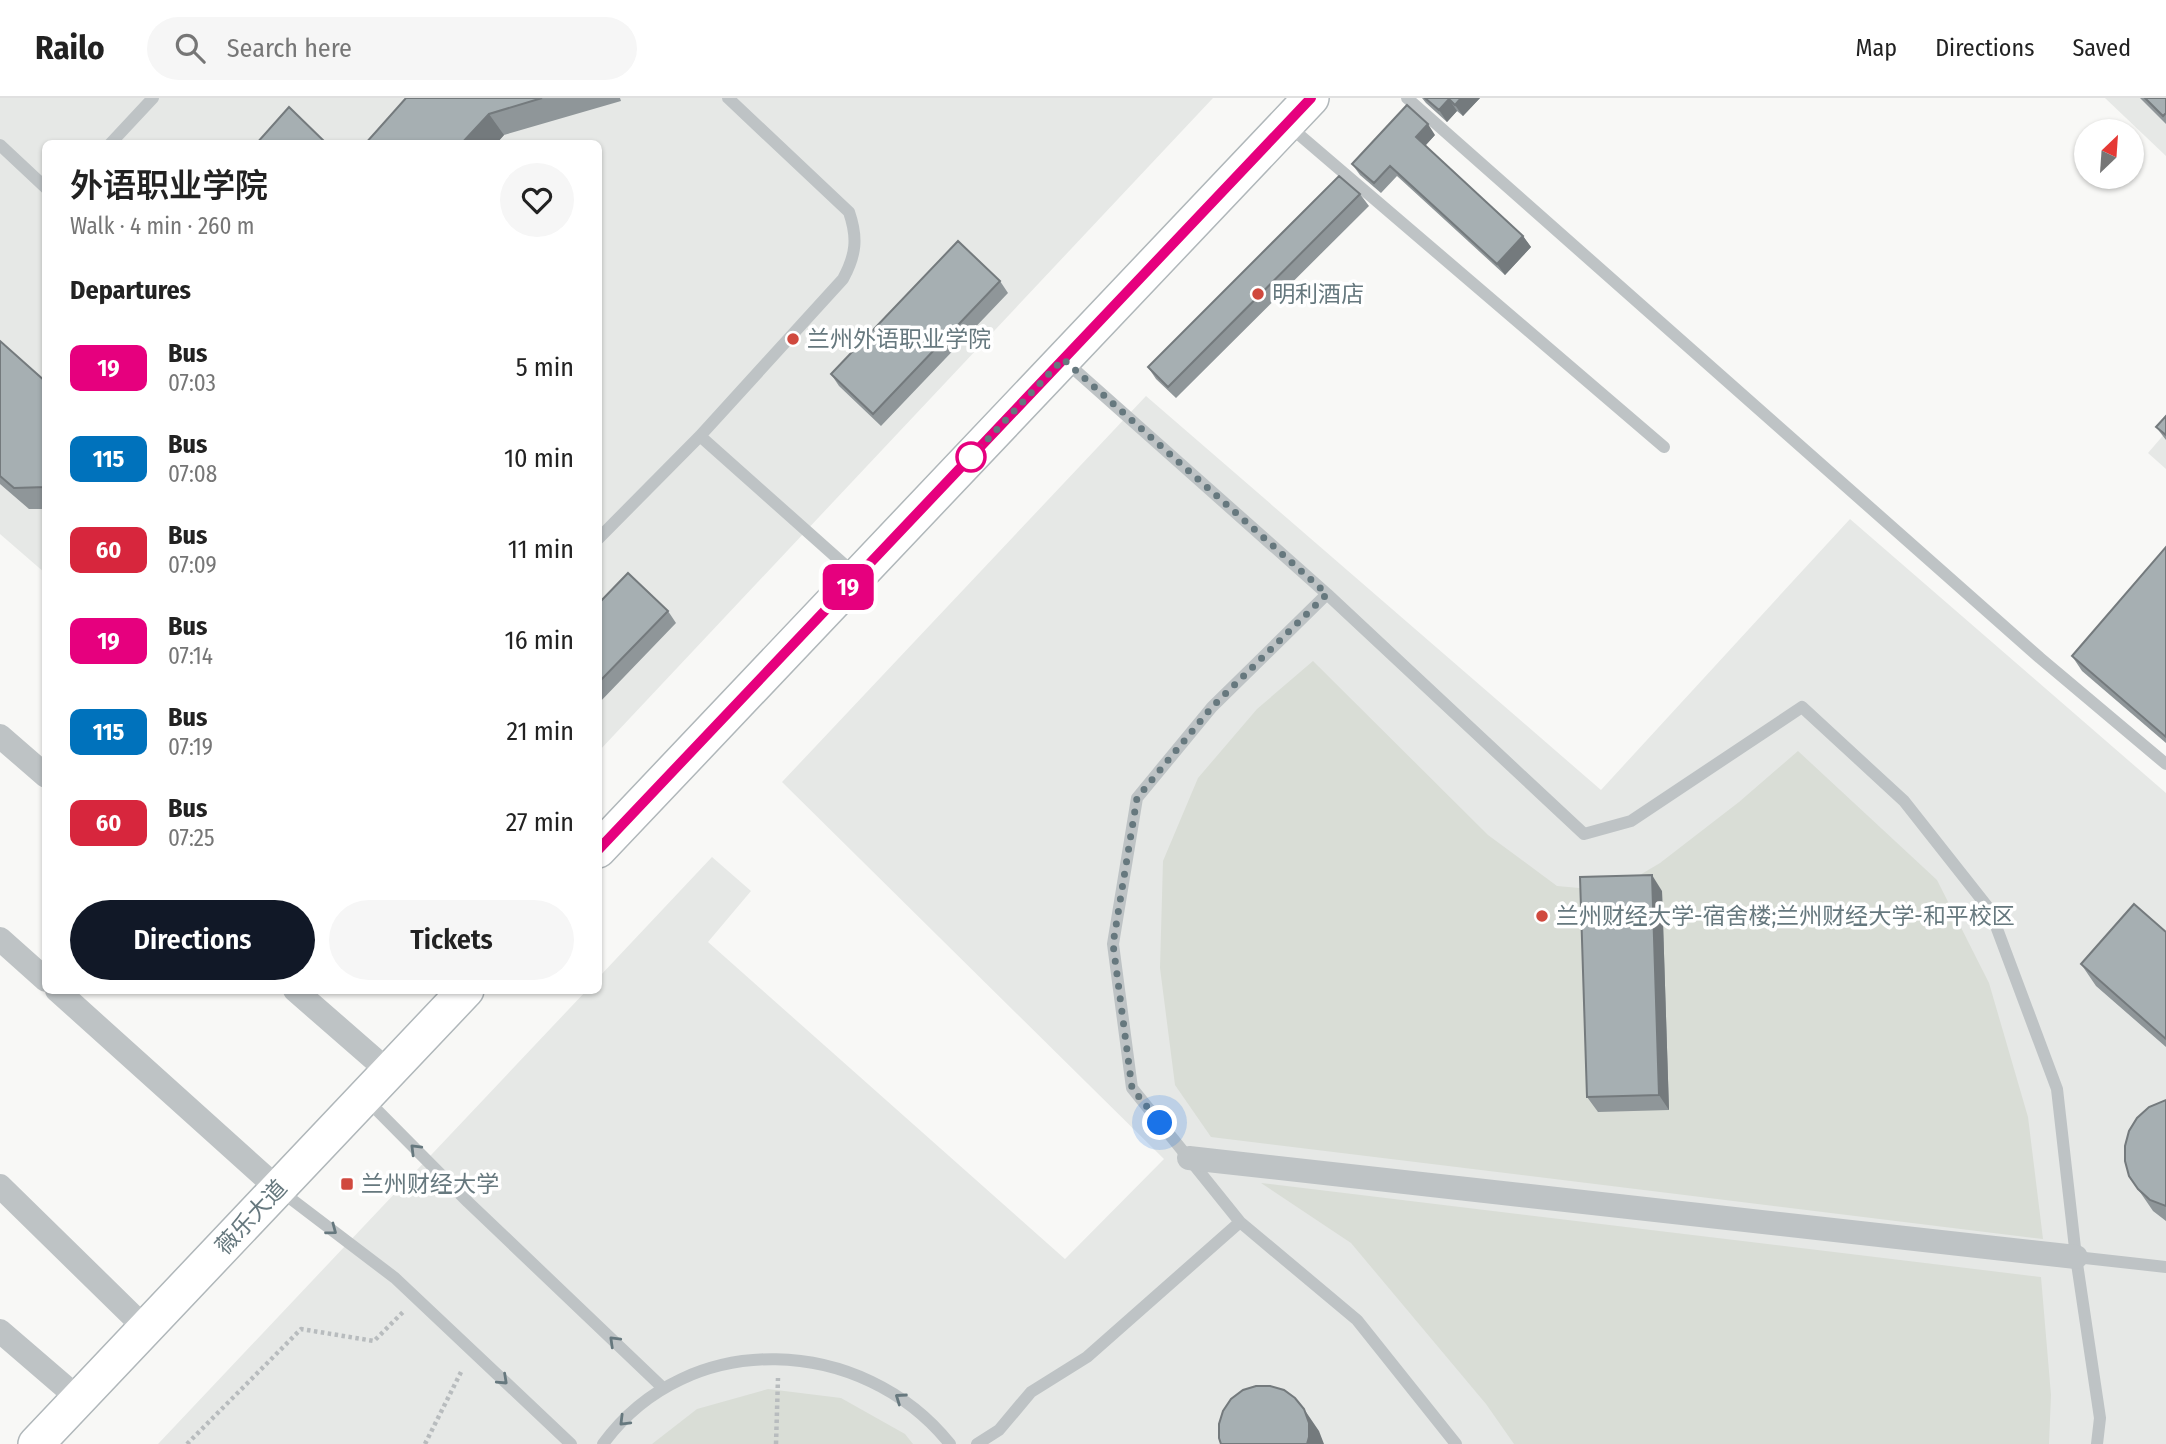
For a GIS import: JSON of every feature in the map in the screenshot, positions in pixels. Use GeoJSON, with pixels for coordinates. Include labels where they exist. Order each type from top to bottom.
{"type":"FeatureCollection","features":[{"type":"Feature","properties":{"kind":"main road"},"geometry":{"type":"LineString","coordinates":[[602,846],[1311,98]]}},
{"type":"Feature","properties":{"kind":"main road","name":"薇乐大道"},"geometry":{"type":"LineString","coordinates":[[36,1444],[462,994]]}},
{"type":"Feature","properties":{"kind":"street"},"geometry":{"type":"LineString","coordinates":[[0,736],[42,773]]}},
{"type":"Feature","properties":{"kind":"street"},"geometry":{"type":"LineString","coordinates":[[0,939],[42,976]]}},
{"type":"Feature","properties":{"kind":"street"},"geometry":{"type":"LineString","coordinates":[[61,994],[278,1189]]}},
{"type":"Feature","properties":{"kind":"street"},"geometry":{"type":"LineString","coordinates":[[300,994],[389,1072]]}},
{"type":"Feature","properties":{"kind":"street"},"geometry":{"type":"LineString","coordinates":[[1189,1158],[2076,1257]]}},
{"type":"Feature","properties":{"kind":"street"},"geometry":{"type":"LineString","coordinates":[[0,1186],[146,1329]]}},
{"type":"Feature","properties":{"kind":"street"},"geometry":{"type":"LineString","coordinates":[[0,1331],[79,1399]]}},
{"type":"Feature","properties":{"kind":"lane"},"geometry":{"type":"LineString","coordinates":[[114,140],[153,98]]}},
{"type":"Feature","properties":{"kind":"lane"},"geometry":{"type":"LineString","coordinates":[[602,535],[700,436],[843,279],[852,263],[856,246],[849,212],[728,98]]}},
{"type":"Feature","properties":{"kind":"lane"},"geometry":{"type":"LineString","coordinates":[[1406,98],[2040,658],[2166,764]]}},
{"type":"Feature","properties":{"kind":"lane"},"geometry":{"type":"LineString","coordinates":[[1286,124],[1664,447]]}},
{"type":"Feature","properties":{"kind":"lane"},"geometry":{"type":"LineString","coordinates":[[0,145],[42,184]]}},
{"type":"Feature","properties":{"kind":"lane"},"geometry":{"type":"LineString","coordinates":[[1063,359],[1327,594],[1584,834],[1631,821],[1802,707],[1904,801],[1990,910],[2057,1089],[2076,1257],[2101,1418],[2097,1444]]}},
{"type":"Feature","properties":{"kind":"lane"},"geometry":{"type":"LineString","coordinates":[[700,436],[858,576]]}},
{"type":"Feature","properties":{"kind":"lane"},"geometry":{"type":"LineString","coordinates":[[1327,594],[1212,707],[1137,798],[1113,944],[1132,1088],[1240,1222],[1357,1320],[1457,1444]]}},
{"type":"Feature","properties":{"kind":"lane"},"geometry":{"type":"LineString","coordinates":[[365,1097],[468,1202],[663,1388]]}},
{"type":"Feature","properties":{"kind":"lane"},"geometry":{"type":"LineString","coordinates":[[278,1189],[395,1278],[571,1444]]}},
{"type":"Feature","properties":{"kind":"lane"},"geometry":{"type":"LineString","coordinates":[[977,1444],[999,1430],[1031,1392],[1087,1357],[1240,1222]]}},
{"type":"Feature","properties":{"kind":"lane"},"geometry":{"type":"LineString","coordinates":[[2076,1257],[2166,1267]]}},
{"type":"Feature","properties":{"kind":"lane"},"geometry":{"type":"LineString","coordinates":[[603,1444],[630,1414],[663,1388],[711,1368],[741,1361],[778,1359],[803,1360],[834,1366],[864,1377],[892,1391],[917,1409],[950,1444]]}},
{"type":"Feature","properties":{"kind":"path"},"geometry":{"type":"LineString","coordinates":[[187,1444],[301,1329],[374,1341],[416,1299]]}},
{"type":"Feature","properties":{"kind":"path"},"geometry":{"type":"LineString","coordinates":[[425,1444],[472,1351]]}},
{"type":"Feature","properties":{"kind":"path"},"geometry":{"type":"LineString","coordinates":[[776,1444],[778,1359]]}},
{"type":"Feature","properties":{"kind":"shaded area","name":"兰州外语职业学院"},"geometry":{"type":"Polygon","coordinates":[[[0,98],[1213,98],[602,748],[602,140],[42,140],[42,570],[0,534],[0,98]]]}},
{"type":"Feature","properties":{"kind":"shaded area"},"geometry":{"type":"Polygon","coordinates":[[[2105,98],[2166,98],[2166,156],[2144,135],[2144,119],[2127,119],[2105,98]]]}},
{"type":"Feature","properties":{"kind":"shaded area","name":"兰州财经大学-宿舍楼;兰州财经大学-和平校区"},"geometry":{"type":"Polygon","coordinates":[[[1146,396],[1601,790],[1850,519],[2166,793],[2166,1444],[158,1444],[583,994],[602,994],[602,974],[712,857],[751,891],[708,942],[1065,1259],[1164,1159],[782,782],[1146,396]]]}},
{"type":"Feature","properties":{"kind":"shaded area"},"geometry":{"type":"Polygon","coordinates":[[[2166,432],[2166,469],[2148,453],[2166,432]]]}},
{"type":"Feature","properties":{"kind":"shaded area"},"geometry":{"type":"Polygon","coordinates":[[[1313,661],[1488,835],[1557,886],[1613,891],[1660,863],[1739,802],[1798,751],[1937,880],[1989,983],[2028,1117],[2043,1239],[1211,1137],[1175,1085],[1160,968],[1163,861],[1198,778],[1257,709],[1313,661]]]}},
{"type":"Feature","properties":{"kind":"shaded area"},"geometry":{"type":"Polygon","coordinates":[[[1261,1183],[2041,1277],[2051,1395],[2049,1444],[1514,1444],[1486,1404],[1351,1243],[1261,1183]]]}},
{"type":"Feature","properties":{"kind":"shaded area"},"geometry":{"type":"Polygon","coordinates":[[[768,1389],[841,1398],[905,1434],[913,1444],[652,1444],[697,1409],[768,1389]]]}},
{"type":"Feature","properties":{"kind":"building"},"geometry":{"type":"Polygon","coordinates":[[[406,98],[542,98],[489,114],[465,140],[369,140],[406,98]]]}},
{"type":"Feature","properties":{"kind":"building"},"geometry":{"type":"Polygon","coordinates":[[[1425,98],[1461,98],[1455,105],[1449,99],[1439,110],[1425,98]]]}},
{"type":"Feature","properties":{"kind":"building"},"geometry":{"type":"Polygon","coordinates":[[[2145,98],[2166,98],[2166,113],[2163,116],[2145,98]]]}},
{"type":"Feature","properties":{"kind":"building"},"geometry":{"type":"Polygon","coordinates":[[[1407,105],[1428,124],[1416,137],[1523,236],[1497,264],[1390,166],[1374,183],[1352,164],[1407,105]]]}},
{"type":"Feature","properties":{"kind":"building"},"geometry":{"type":"Polygon","coordinates":[[[289,107],[323,140],[260,140],[289,107]]]}},
{"type":"Feature","properties":{"kind":"building"},"geometry":{"type":"Polygon","coordinates":[[[1339,176],[1360,194],[1168,387],[1148,367],[1339,176]]]}},
{"type":"Feature","properties":{"kind":"building"},"geometry":{"type":"Polygon","coordinates":[[[958,241],[1000,281],[873,414],[831,374],[958,241]]]}},
{"type":"Feature","properties":{"kind":"building"},"geometry":{"type":"Polygon","coordinates":[[[0,341],[42,378],[42,487],[14,488],[0,476],[0,341]]]}},
{"type":"Feature","properties":{"kind":"building"},"geometry":{"type":"Polygon","coordinates":[[[2166,416],[2166,435],[2156,427],[2166,416]]]}},
{"type":"Feature","properties":{"kind":"building"},"geometry":{"type":"Polygon","coordinates":[[[2166,547],[2166,737],[2072,656],[2166,547]]]}},
{"type":"Feature","properties":{"kind":"building"},"geometry":{"type":"Polygon","coordinates":[[[628,573],[668,611],[602,679],[602,600],[628,573]]]}},
{"type":"Feature","properties":{"kind":"building"},"geometry":{"type":"Polygon","coordinates":[[[1652,875],[1659,1095],[1587,1097],[1580,877],[1652,875]]]}},
{"type":"Feature","properties":{"kind":"building"},"geometry":{"type":"Polygon","coordinates":[[[2134,904],[2166,932],[2166,1039],[2081,964],[2134,904]]]}},
{"type":"Feature","properties":{"kind":"building"},"geometry":{"type":"Polygon","coordinates":[[[2166,1100],[2166,1206],[2150,1200],[2129,1176],[2125,1146],[2129,1131],[2137,1118],[2149,1107],[2166,1100]]]}},
{"type":"Feature","properties":{"kind":"building"},"geometry":{"type":"Polygon","coordinates":[[[1256,1386],[1284,1390],[1295,1398],[1304,1409],[1309,1423],[1307,1444],[1221,1444],[1219,1424],[1223,1411],[1231,1399],[1243,1390],[1256,1386]]]}},
{"type":"Feature","properties":{"kind":"bus line","name":"19"},"geometry":{"type":"LineString","coordinates":[[602,846],[1311,98]]}},
{"type":"Feature","properties":{"kind":"place","name":"明利酒店"},"geometry":{"type":"Point","coordinates":[1258,294]}},
{"type":"Feature","properties":{"kind":"place","name":"兰州外语职业学院"},"geometry":{"type":"Point","coordinates":[793,339]}},
{"type":"Feature","properties":{"kind":"place","name":"兰州财经大学-宿舍楼;兰州财经大学-和平校区"},"geometry":{"type":"Point","coordinates":[1542,916]}},
{"type":"Feature","properties":{"kind":"place","name":"兰州财经大学"},"geometry":{"type":"Point","coordinates":[347,1184]}},
{"type":"Feature","properties":{"kind":"route"},"geometry":{"type":"LineString","coordinates":[[971,457],[1063,359],[1327,594],[1212,707],[1137,798],[1113,944],[1132,1088],[1160,1123]]}}]}
